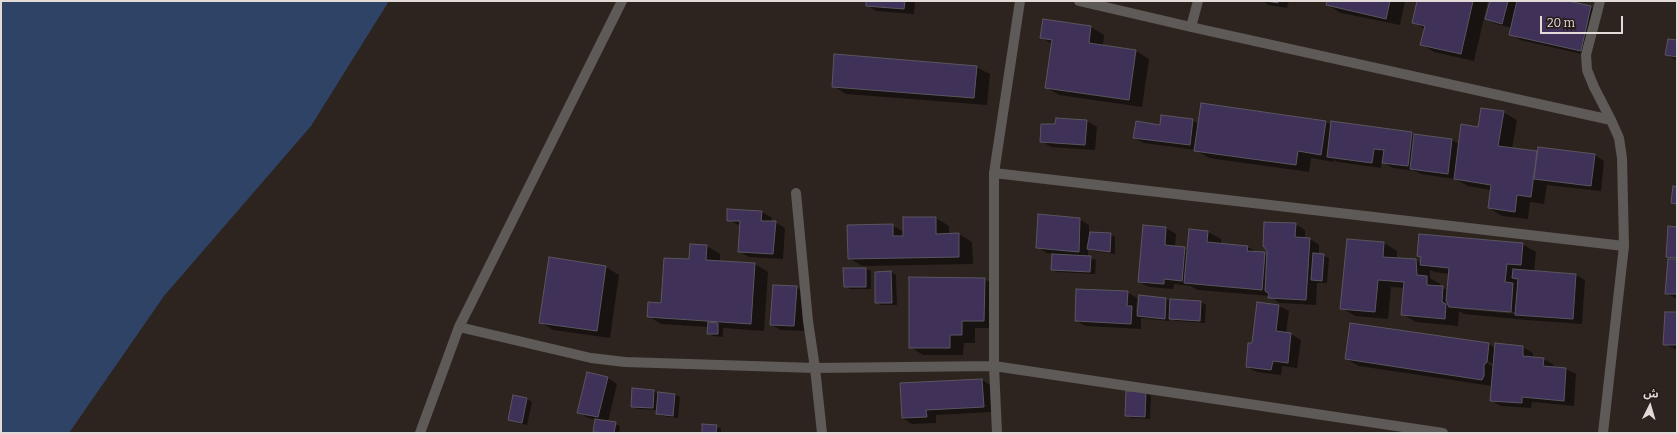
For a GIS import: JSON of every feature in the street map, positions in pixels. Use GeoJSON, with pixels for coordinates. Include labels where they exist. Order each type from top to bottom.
{"type":"FeatureCollection","features":[{"type":"Feature","properties":{"kind":"street"},"geometry":{"type":"LineString","coordinates":[[420,433],[459,327],[622,1]]}},
{"type":"Feature","properties":{"kind":"street"},"geometry":{"type":"LineString","coordinates":[[997,433],[994,366],[994,174],[1020,1]]}},
{"type":"Feature","properties":{"kind":"street"},"geometry":{"type":"LineString","coordinates":[[1079,1],[1611,120]]}},
{"type":"Feature","properties":{"kind":"street"},"geometry":{"type":"LineString","coordinates":[[1191,27],[1198,1]]}},
{"type":"Feature","properties":{"kind":"street"},"geometry":{"type":"LineString","coordinates":[[1600,1],[1586,55],[1587,70],[1619,138],[1622,158],[1624,246],[1603,433]]}},
{"type":"Feature","properties":{"kind":"street"},"geometry":{"type":"LineString","coordinates":[[994,174],[1624,246]]}},
{"type":"Feature","properties":{"kind":"street"},"geometry":{"type":"LineString","coordinates":[[796,193],[808,321],[816,368],[822,433]]}},
{"type":"Feature","properties":{"kind":"street"},"geometry":{"type":"LineString","coordinates":[[459,327],[591,358],[625,362],[816,368],[994,366],[1443,433]]}},
{"type":"Feature","properties":{"kind":"water"},"geometry":{"type":"Polygon","coordinates":[[[1,1],[389,1],[311,126],[164,296],[69,433],[1,433],[1,1]]]}},
{"type":"Feature","properties":{"kind":"building"},"geometry":{"type":"Polygon","coordinates":[[[866,1],[905,1],[904,9],[866,6],[866,1]]]}},
{"type":"Feature","properties":{"kind":"building"},"geometry":{"type":"Polygon","coordinates":[[[1266,1],[1278,1],[1278,3],[1266,1]]]}},
{"type":"Feature","properties":{"kind":"building"},"geometry":{"type":"Polygon","coordinates":[[[1327,1],[1390,1],[1386,19],[1326,5],[1327,1]]]}},
{"type":"Feature","properties":{"kind":"building"},"geometry":{"type":"Polygon","coordinates":[[[1417,1],[1473,1],[1461,54],[1420,45],[1425,26],[1412,23],[1417,1]]]}},
{"type":"Feature","properties":{"kind":"building"},"geometry":{"type":"Polygon","coordinates":[[[1490,1],[1508,1],[1502,24],[1485,19],[1490,1]]]}},
{"type":"Feature","properties":{"kind":"building"},"geometry":{"type":"Polygon","coordinates":[[[1517,1],[1568,1],[1591,6],[1581,51],[1509,35],[1517,1]]]}},
{"type":"Feature","properties":{"kind":"building"},"geometry":{"type":"Polygon","coordinates":[[[1043,19],[1091,26],[1089,43],[1136,50],[1129,100],[1045,88],[1052,40],[1040,38],[1043,19]]]}},
{"type":"Feature","properties":{"kind":"building"},"geometry":{"type":"Polygon","coordinates":[[[1668,39],[1677,40],[1677,57],[1665,55],[1668,39]]]}},
{"type":"Feature","properties":{"kind":"building"},"geometry":{"type":"Polygon","coordinates":[[[834,54],[977,66],[974,98],[832,87],[834,54]]]}},
{"type":"Feature","properties":{"kind":"building"},"geometry":{"type":"Polygon","coordinates":[[[1201,103],[1326,121],[1321,155],[1298,151],[1296,165],[1194,151],[1201,103]]]}},
{"type":"Feature","properties":{"kind":"building"},"geometry":{"type":"Polygon","coordinates":[[[1481,108],[1504,111],[1498,146],[1537,151],[1531,197],[1517,195],[1515,212],[1488,208],[1491,185],[1454,179],[1461,124],[1478,127],[1481,108]]]}},
{"type":"Feature","properties":{"kind":"building"},"geometry":{"type":"Polygon","coordinates":[[[1161,115],[1193,119],[1190,145],[1133,138],[1136,121],[1160,125],[1161,115]]]}},
{"type":"Feature","properties":{"kind":"building"},"geometry":{"type":"Polygon","coordinates":[[[1056,118],[1087,120],[1085,145],[1040,142],[1041,124],[1055,124],[1056,118]]]}},
{"type":"Feature","properties":{"kind":"building"},"geometry":{"type":"Polygon","coordinates":[[[1331,121],[1412,132],[1408,166],[1382,163],[1384,150],[1374,149],[1372,163],[1327,157],[1331,121]]]}},
{"type":"Feature","properties":{"kind":"building"},"geometry":{"type":"Polygon","coordinates":[[[1414,134],[1452,139],[1448,174],[1410,169],[1414,134]]]}},
{"type":"Feature","properties":{"kind":"building"},"geometry":{"type":"Polygon","coordinates":[[[1538,147],[1595,154],[1591,186],[1534,179],[1538,147]]]}},
{"type":"Feature","properties":{"kind":"building"},"geometry":{"type":"Polygon","coordinates":[[[1673,186],[1677,187],[1677,204],[1671,203],[1673,186]]]}},
{"type":"Feature","properties":{"kind":"building"},"geometry":{"type":"Polygon","coordinates":[[[727,209],[762,211],[761,221],[776,221],[773,254],[738,252],[740,221],[727,221],[727,209]]]}},
{"type":"Feature","properties":{"kind":"building"},"geometry":{"type":"Polygon","coordinates":[[[1038,214],[1080,218],[1079,252],[1036,248],[1038,214]]]}},
{"type":"Feature","properties":{"kind":"building"},"geometry":{"type":"Polygon","coordinates":[[[903,217],[936,217],[936,234],[959,233],[959,257],[848,259],[847,225],[893,224],[893,236],[903,236],[903,217]]]}},
{"type":"Feature","properties":{"kind":"building"},"geometry":{"type":"Polygon","coordinates":[[[1264,222],[1296,223],[1295,237],[1310,238],[1306,300],[1268,298],[1269,294],[1265,291],[1267,251],[1263,246],[1264,222]]]}},
{"type":"Feature","properties":{"kind":"building"},"geometry":{"type":"Polygon","coordinates":[[[1143,225],[1166,227],[1165,245],[1185,247],[1182,281],[1164,279],[1164,284],[1138,282],[1143,225]]]}},
{"type":"Feature","properties":{"kind":"building"},"geometry":{"type":"Polygon","coordinates":[[[1668,226],[1677,227],[1677,258],[1666,257],[1668,226]]]}},
{"type":"Feature","properties":{"kind":"building"},"geometry":{"type":"Polygon","coordinates":[[[1189,229],[1208,231],[1207,242],[1248,246],[1247,251],[1265,252],[1262,290],[1184,283],[1189,229]]]}},
{"type":"Feature","properties":{"kind":"building"},"geometry":{"type":"Polygon","coordinates":[[[1090,232],[1111,233],[1110,252],[1087,249],[1090,232]]]}},
{"type":"Feature","properties":{"kind":"building"},"geometry":{"type":"Polygon","coordinates":[[[1419,234],[1523,243],[1521,265],[1507,264],[1505,282],[1513,283],[1511,312],[1449,307],[1446,301],[1449,268],[1420,265],[1421,257],[1417,256],[1419,234]]]}},
{"type":"Feature","properties":{"kind":"building"},"geometry":{"type":"Polygon","coordinates":[[[1347,239],[1384,242],[1383,257],[1416,259],[1417,275],[1427,276],[1427,285],[1443,286],[1442,302],[1446,304],[1445,319],[1401,315],[1404,282],[1378,280],[1375,312],[1340,309],[1347,239]]]}},
{"type":"Feature","properties":{"kind":"building"},"geometry":{"type":"Polygon","coordinates":[[[690,244],[707,245],[706,260],[755,263],[751,324],[647,317],[648,302],[661,303],[664,258],[689,259],[690,244]]]}},
{"type":"Feature","properties":{"kind":"building"},"geometry":{"type":"Polygon","coordinates":[[[1313,253],[1324,254],[1322,281],[1311,280],[1313,253]]]}},
{"type":"Feature","properties":{"kind":"building"},"geometry":{"type":"Polygon","coordinates":[[[1052,254],[1091,256],[1090,272],[1051,270],[1052,254]]]}},
{"type":"Feature","properties":{"kind":"building"},"geometry":{"type":"Polygon","coordinates":[[[549,257],[606,266],[597,331],[539,323],[549,257]]]}},
{"type":"Feature","properties":{"kind":"building"},"geometry":{"type":"Polygon","coordinates":[[[1668,259],[1677,259],[1677,294],[1665,294],[1668,259]]]}},
{"type":"Feature","properties":{"kind":"building"},"geometry":{"type":"Polygon","coordinates":[[[843,268],[866,268],[866,287],[844,287],[843,268]]]}},
{"type":"Feature","properties":{"kind":"building"},"geometry":{"type":"Polygon","coordinates":[[[1513,269],[1576,274],[1573,319],[1515,315],[1518,279],[1512,278],[1513,269]]]}},
{"type":"Feature","properties":{"kind":"building"},"geometry":{"type":"Polygon","coordinates":[[[891,271],[892,303],[875,303],[875,272],[891,271]]]}},
{"type":"Feature","properties":{"kind":"building"},"geometry":{"type":"Polygon","coordinates":[[[909,277],[985,278],[984,321],[962,321],[962,335],[950,335],[950,348],[909,348],[909,277]]]}},
{"type":"Feature","properties":{"kind":"building"},"geometry":{"type":"Polygon","coordinates":[[[773,285],[797,286],[794,326],[770,325],[773,285]]]}},
{"type":"Feature","properties":{"kind":"building"},"geometry":{"type":"Polygon","coordinates":[[[1076,289],[1128,291],[1127,306],[1132,306],[1131,324],[1075,321],[1076,289]]]}},
{"type":"Feature","properties":{"kind":"building"},"geometry":{"type":"Polygon","coordinates":[[[1139,295],[1166,298],[1165,319],[1137,316],[1139,295]]]}},
{"type":"Feature","properties":{"kind":"building"},"geometry":{"type":"Polygon","coordinates":[[[1170,299],[1201,301],[1200,321],[1169,319],[1170,299]]]}},
{"type":"Feature","properties":{"kind":"building"},"geometry":{"type":"Polygon","coordinates":[[[1257,302],[1279,305],[1276,331],[1291,333],[1288,363],[1273,361],[1271,370],[1246,367],[1248,343],[1252,343],[1257,302]]]}},
{"type":"Feature","properties":{"kind":"building"},"geometry":{"type":"Polygon","coordinates":[[[1665,312],[1677,312],[1677,345],[1663,345],[1665,312]]]}},
{"type":"Feature","properties":{"kind":"building"},"geometry":{"type":"Polygon","coordinates":[[[708,322],[718,323],[718,334],[707,334],[708,322]]]}},
{"type":"Feature","properties":{"kind":"building"},"geometry":{"type":"Polygon","coordinates":[[[1350,323],[1489,343],[1487,362],[1484,365],[1484,376],[1482,380],[1345,359],[1350,323]]]}},
{"type":"Feature","properties":{"kind":"building"},"geometry":{"type":"Polygon","coordinates":[[[1495,343],[1523,346],[1523,356],[1544,358],[1543,366],[1566,368],[1564,401],[1522,397],[1522,403],[1490,401],[1495,343]]]}},
{"type":"Feature","properties":{"kind":"building"},"geometry":{"type":"Polygon","coordinates":[[[587,372],[608,377],[598,417],[577,413],[587,372]]]}},
{"type":"Feature","properties":{"kind":"building"},"geometry":{"type":"Polygon","coordinates":[[[982,379],[984,407],[926,410],[927,417],[902,418],[900,383],[982,379]]]}},
{"type":"Feature","properties":{"kind":"building"},"geometry":{"type":"Polygon","coordinates":[[[632,388],[654,390],[653,408],[631,407],[632,388]]]}},
{"type":"Feature","properties":{"kind":"building"},"geometry":{"type":"Polygon","coordinates":[[[1126,391],[1146,392],[1145,417],[1125,416],[1126,391]]]}},
{"type":"Feature","properties":{"kind":"building"},"geometry":{"type":"Polygon","coordinates":[[[658,392],[675,394],[673,416],[656,414],[658,392]]]}},
{"type":"Feature","properties":{"kind":"building"},"geometry":{"type":"Polygon","coordinates":[[[513,395],[527,398],[522,423],[508,420],[513,395]]]}},
{"type":"Feature","properties":{"kind":"building"},"geometry":{"type":"Polygon","coordinates":[[[595,419],[616,422],[614,433],[593,432],[595,419]]]}},
{"type":"Feature","properties":{"kind":"building"},"geometry":{"type":"Polygon","coordinates":[[[702,424],[717,425],[716,433],[702,433],[702,424]]]}}]}
